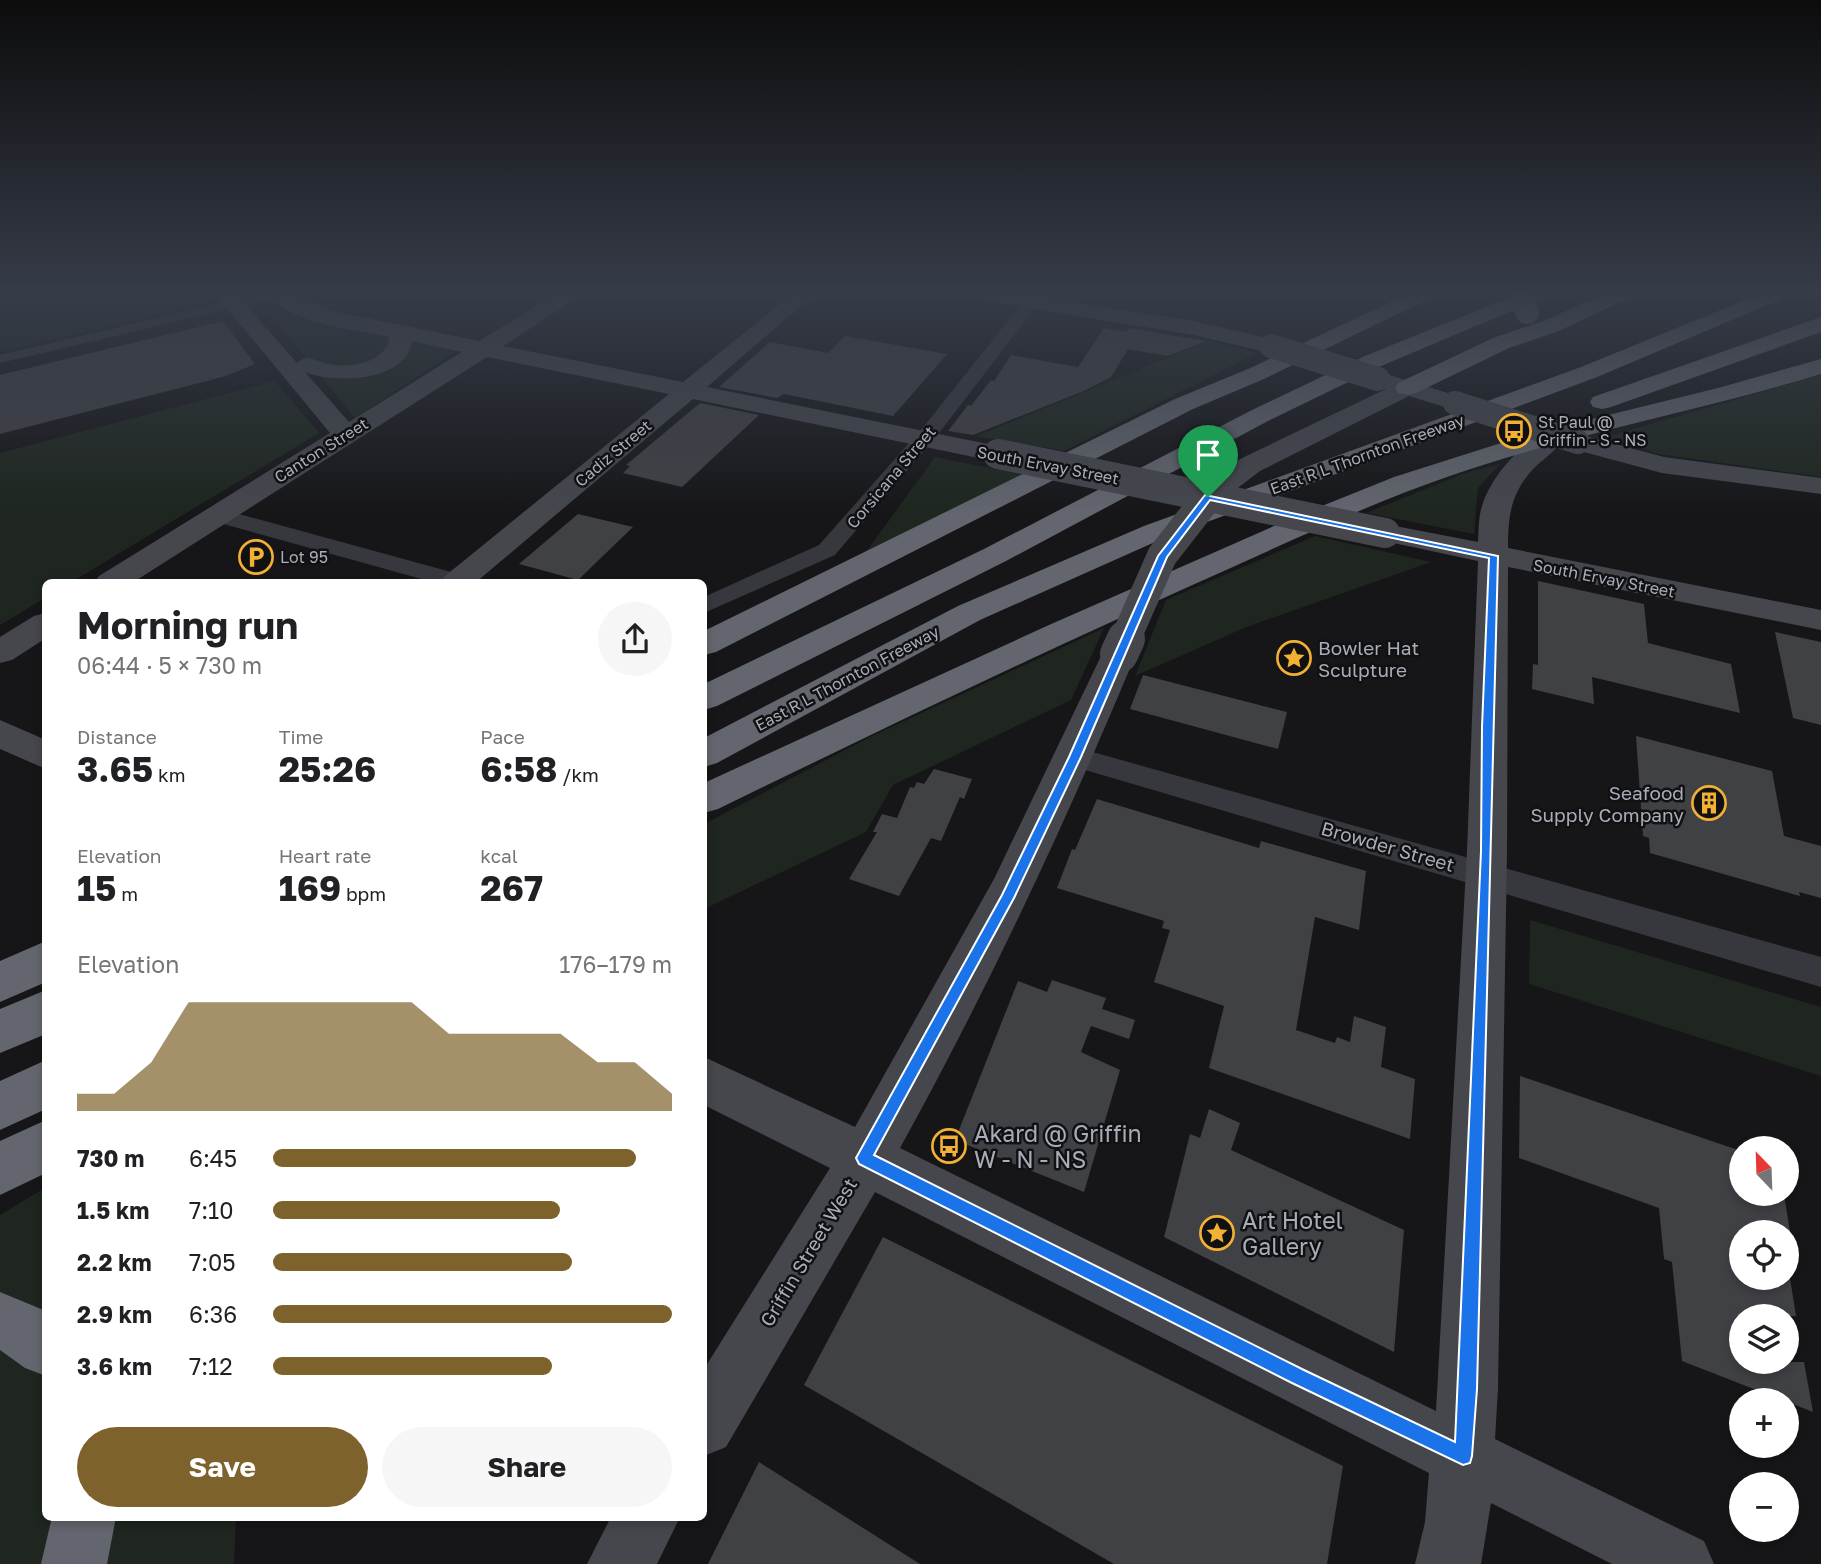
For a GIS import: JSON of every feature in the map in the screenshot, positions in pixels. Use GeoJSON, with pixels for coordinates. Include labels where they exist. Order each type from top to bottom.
{"type":"FeatureCollection","features":[{"type":"Feature","properties":{"kind":"highway"},"geometry":{"type":"LineString","coordinates":[[1207,393],[1247,369]]}},
{"type":"Feature","properties":{"kind":"highway"},"geometry":{"type":"LineString","coordinates":[[707,643],[1207,393],[1265,369]]}},
{"type":"Feature","properties":{"kind":"highway"},"geometry":{"type":"LineString","coordinates":[[707,655],[1114,481],[1361,369]]}},
{"type":"Feature","properties":{"kind":"highway"},"geometry":{"type":"LineString","coordinates":[[1407,388],[1447,369]]}},
{"type":"Feature","properties":{"kind":"highway","name":"East R L Thornton Freeway"},"geometry":{"type":"LineString","coordinates":[[707,752],[969,613],[1154,532],[1596,369]]}},
{"type":"Feature","properties":{"kind":"highway"},"geometry":{"type":"LineString","coordinates":[[1589,372],[1599,369]]}},
{"type":"Feature","properties":{"kind":"highway"},"geometry":{"type":"LineString","coordinates":[[1561,437],[1623,394],[1694,369]]}},
{"type":"Feature","properties":{"kind":"highway"},"geometry":{"type":"LineString","coordinates":[[707,798],[965,674],[1343,508],[1436,471],[1499,450],[1804,369]]}},
{"type":"Feature","properties":{"kind":"highway"},"geometry":{"type":"LineString","coordinates":[[707,697],[995,555],[1259,416]]}},
{"type":"Feature","properties":{"kind":"highway"},"geometry":{"type":"LineString","coordinates":[[707,791],[997,626],[1119,561],[1154,532]]}},
{"type":"Feature","properties":{"kind":"highway"},"geometry":{"type":"LineString","coordinates":[[0,982],[42,962]]}},
{"type":"Feature","properties":{"kind":"highway"},"geometry":{"type":"LineString","coordinates":[[0,1032],[42,1013]]}},
{"type":"Feature","properties":{"kind":"highway"},"geometry":{"type":"LineString","coordinates":[[0,1106],[42,1085]]}},
{"type":"Feature","properties":{"kind":"highway"},"geometry":{"type":"LineString","coordinates":[[0,1169],[42,1147]]}},
{"type":"Feature","properties":{"kind":"highway"},"geometry":{"type":"LineString","coordinates":[[0,1321],[19,1327],[42,1344]]}},
{"type":"Feature","properties":{"kind":"highway"},"geometry":{"type":"LineString","coordinates":[[74,1564],[83,1521]]}},
{"type":"Feature","properties":{"kind":"main road"},"geometry":{"type":"LineString","coordinates":[[289,369],[345,434]]}},
{"type":"Feature","properties":{"kind":"main road"},"geometry":{"type":"LineString","coordinates":[[310,369],[313,397]]}},
{"type":"Feature","properties":{"kind":"main road"},"geometry":{"type":"LineString","coordinates":[[321,369],[330,372],[364,369]]}},
{"type":"Feature","properties":{"kind":"main road","name":"Canton Street"},"geometry":{"type":"LineString","coordinates":[[116,579],[449,369]]}},
{"type":"Feature","properties":{"kind":"main road","name":"South Ervay Street"},"geometry":{"type":"LineString","coordinates":[[580,369],[1821,620]]}},
{"type":"Feature","properties":{"kind":"main road","name":"Cadiz Street"},"geometry":{"type":"LineString","coordinates":[[464,579],[715,369]]}},
{"type":"Feature","properties":{"kind":"main road"},"geometry":{"type":"LineString","coordinates":[[1345,369],[1561,437],[1662,464],[1821,486]]}},
{"type":"Feature","properties":{"kind":"main road","name":"Griffin Street West"},"geometry":{"type":"LineString","coordinates":[[707,1420],[864,1158],[1007,898],[1075,757],[1162,556],[1208,497],[1250,465],[1407,388]]}},
{"type":"Feature","properties":{"kind":"main road"},"geometry":{"type":"LineString","coordinates":[[1448,1564],[1457,1522],[1468,1389],[1486,874],[1487,727],[1494,515],[1497,498],[1518,467],[1561,437]]}},
{"type":"Feature","properties":{"kind":"main road"},"geometry":{"type":"LineString","coordinates":[[0,652],[42,626]]}},
{"type":"Feature","properties":{"kind":"main road"},"geometry":{"type":"LineString","coordinates":[[0,733],[42,753]]}},
{"type":"Feature","properties":{"kind":"main road"},"geometry":{"type":"LineString","coordinates":[[707,1081],[1298,1377],[1681,1564]]}},
{"type":"Feature","properties":{"kind":"main road"},"geometry":{"type":"LineString","coordinates":[[620,1564],[646,1521]]}},
{"type":"Feature","properties":{"kind":"street","name":"Corsicana Street"},"geometry":{"type":"LineString","coordinates":[[707,605],[827,550],[922,440],[978,369]]}},
{"type":"Feature","properties":{"kind":"street"},"geometry":{"type":"LineString","coordinates":[[217,515],[449,579]]}},
{"type":"Feature","properties":{"kind":"street","name":"Browder Street"},"geometry":{"type":"LineString","coordinates":[[1075,757],[1821,972]]}},
{"type":"Feature","properties":{"kind":"shaded area"},"geometry":{"type":"Polygon","coordinates":[[[315,369],[429,369],[355,418],[315,369]]]}},
{"type":"Feature","properties":{"kind":"shaded area"},"geometry":{"type":"Polygon","coordinates":[[[1140,369],[1226,369],[1064,451],[976,436],[1140,369]]]}},
{"type":"Feature","properties":{"kind":"shaded area"},"geometry":{"type":"Polygon","coordinates":[[[1821,375],[1821,477],[1658,454],[1606,437],[1821,375]]]}},
{"type":"Feature","properties":{"kind":"shaded area"},"geometry":{"type":"Polygon","coordinates":[[[275,381],[319,433],[77,579],[42,579],[42,600],[0,625],[0,453],[275,381]]]}},
{"type":"Feature","properties":{"kind":"shaded area"},"geometry":{"type":"Polygon","coordinates":[[[935,457],[1024,475],[866,552],[935,457]]]}},
{"type":"Feature","properties":{"kind":"shaded area"},"geometry":{"type":"Polygon","coordinates":[[[1500,464],[1478,488],[1474,534],[1366,513],[1465,473],[1500,464]]]}},
{"type":"Feature","properties":{"kind":"shaded area"},"geometry":{"type":"Polygon","coordinates":[[[1315,536],[1431,562],[1244,628],[1135,676],[1166,600],[1315,536]]]}},
{"type":"Feature","properties":{"kind":"shaded area"},"geometry":{"type":"Polygon","coordinates":[[[1104,628],[1071,700],[893,785],[866,832],[707,908],[707,822],[870,737],[1104,628]]]}},
{"type":"Feature","properties":{"kind":"shaded area"},"geometry":{"type":"Polygon","coordinates":[[[1530,920],[1821,1007],[1821,1076],[1529,984],[1530,920]]]}},
{"type":"Feature","properties":{"kind":"shaded area"},"geometry":{"type":"Polygon","coordinates":[[[42,1190],[42,1521],[236,1521],[234,1564],[0,1564],[0,1215],[42,1190]]]}},
{"type":"Feature","properties":{"kind":"building"},"geometry":{"type":"Polygon","coordinates":[[[25,369],[243,369],[226,376],[0,434],[0,375],[25,369]]]}},
{"type":"Feature","properties":{"kind":"building"},"geometry":{"type":"Polygon","coordinates":[[[739,369],[934,369],[893,416],[784,394],[777,398],[719,387],[739,369]]]}},
{"type":"Feature","properties":{"kind":"building"},"geometry":{"type":"Polygon","coordinates":[[[1002,369],[1116,369],[1111,377],[1086,390],[973,435],[948,431],[991,380],[994,381],[1002,369]]]}},
{"type":"Feature","properties":{"kind":"building"},"geometry":{"type":"Polygon","coordinates":[[[700,403],[759,415],[682,487],[623,473],[630,466],[626,465],[700,403]]]}},
{"type":"Feature","properties":{"kind":"building"},"geometry":{"type":"Polygon","coordinates":[[[578,514],[633,527],[579,579],[519,564],[578,514]]]}},
{"type":"Feature","properties":{"kind":"building"},"geometry":{"type":"Polygon","coordinates":[[[1538,581],[1644,604],[1648,643],[1731,664],[1740,713],[1592,677],[1594,704],[1532,689],[1533,664],[1538,665],[1538,581]]]}},
{"type":"Feature","properties":{"kind":"building"},"geometry":{"type":"Polygon","coordinates":[[[1775,632],[1821,642],[1821,725],[1793,718],[1775,632]]]}},
{"type":"Feature","properties":{"kind":"building"},"geometry":{"type":"Polygon","coordinates":[[[1143,675],[1287,712],[1278,749],[1130,709],[1143,675]]]}},
{"type":"Feature","properties":{"kind":"building","name":"Seafood Supply Company"},"geometry":{"type":"Polygon","coordinates":[[[1636,736],[1772,771],[1784,836],[1821,846],[1821,898],[1799,892],[1800,896],[1650,853],[1649,838],[1643,836],[1636,736]]]}},
{"type":"Feature","properties":{"kind":"building"},"geometry":{"type":"Polygon","coordinates":[[[934,769],[972,779],[964,799],[960,797],[941,841],[931,838],[899,896],[849,879],[877,832],[873,832],[882,814],[897,818],[910,787],[914,788],[917,782],[924,784],[934,769]]]}},
{"type":"Feature","properties":{"kind":"building"},"geometry":{"type":"Polygon","coordinates":[[[1097,799],[1259,848],[1261,841],[1366,871],[1359,930],[1315,917],[1296,1030],[1335,1043],[1337,1037],[1350,1042],[1354,1016],[1386,1027],[1381,1067],[1415,1079],[1410,1139],[1209,1068],[1224,1006],[1154,982],[1170,930],[1162,928],[1164,921],[1057,888],[1072,849],[1075,850],[1097,799]]]}},
{"type":"Feature","properties":{"kind":"building"},"geometry":{"type":"Polygon","coordinates":[[[1052,980],[1106,998],[1102,1009],[1135,1020],[1129,1039],[1091,1026],[1081,1052],[1120,1070],[1084,1192],[955,1140],[1018,981],[1047,992],[1052,980]]]}},
{"type":"Feature","properties":{"kind":"building"},"geometry":{"type":"Polygon","coordinates":[[[1520,1076],[1729,1147],[1729,1206],[1786,1206],[1788,1220],[1729,1220],[1729,1290],[1792,1290],[1794,1304],[1729,1304],[1729,1374],[1799,1374],[1799,1362],[1804,1362],[1813,1412],[1799,1407],[1799,1388],[1751,1388],[1682,1361],[1672,1262],[1664,1259],[1659,1208],[1519,1158],[1520,1076]]]}},
{"type":"Feature","properties":{"kind":"building"},"geometry":{"type":"Polygon","coordinates":[[[1209,1109],[1240,1123],[1231,1150],[1404,1230],[1394,1352],[1164,1237],[1190,1134],[1200,1138],[1209,1109]]]}},
{"type":"Feature","properties":{"kind":"building"},"geometry":{"type":"Polygon","coordinates":[[[883,1237],[1343,1466],[1327,1564],[1114,1564],[804,1385],[883,1237]]]}},
{"type":"Feature","properties":{"kind":"building"},"geometry":{"type":"Polygon","coordinates":[[[759,1462],[920,1564],[708,1564],[759,1462]]]}},
{"type":"Feature","properties":{"kind":"place","name":"St Paul @ Griffin - S - NS"},"geometry":{"type":"Point","coordinates":[1514,431]}},
{"type":"Feature","properties":{"kind":"place","name":"Lot 95"},"geometry":{"type":"Point","coordinates":[256,557]}},
{"type":"Feature","properties":{"kind":"place","name":"Bowler Hat Sculpture"},"geometry":{"type":"Point","coordinates":[1294,658]}},
{"type":"Feature","properties":{"kind":"place","name":"Seafood Supply Company"},"geometry":{"type":"Point","coordinates":[1709,803]}},
{"type":"Feature","properties":{"kind":"place","name":"Akard @ Griffin W - N - NS"},"geometry":{"type":"Point","coordinates":[949,1146]}},
{"type":"Feature","properties":{"kind":"place","name":"Art Hotel Gallery"},"geometry":{"type":"Point","coordinates":[1217,1233]}},
{"type":"Feature","properties":{"kind":"route"},"geometry":{"type":"LineString","coordinates":[[1208,497],[1494,556],[1487,727],[1487,851],[1468,1389],[1463,1456],[1298,1377],[864,1158],[891,1114],[1007,898],[1075,757],[1162,556],[1208,497]]}}]}
